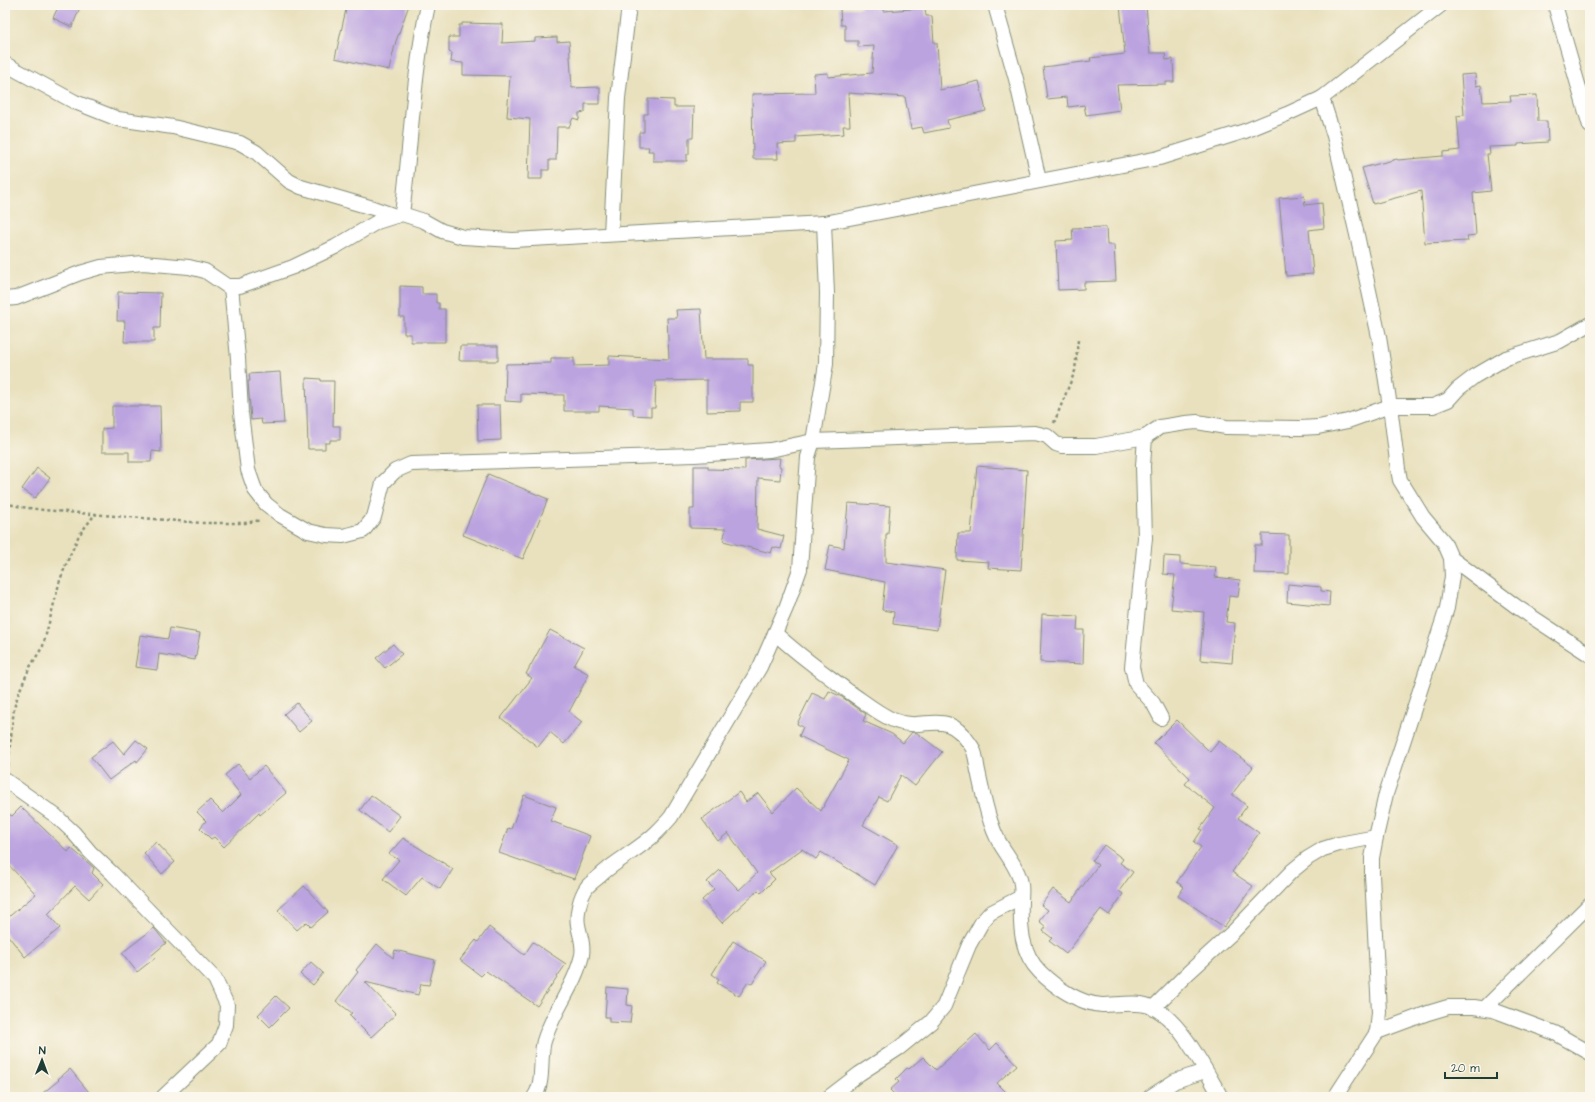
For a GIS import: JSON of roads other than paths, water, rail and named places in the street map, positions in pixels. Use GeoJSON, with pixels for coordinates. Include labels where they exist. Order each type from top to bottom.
{"type":"FeatureCollection","features":[{"type":"Feature","properties":{"kind":"street"},"geometry":{"type":"LineString","coordinates":[[399,215],[409,164],[414,86],[428,5]]}},
{"type":"Feature","properties":{"kind":"street"},"geometry":{"type":"LineString","coordinates":[[611,234],[618,98],[629,5]]}},
{"type":"Feature","properties":{"kind":"street"},"geometry":{"type":"LineString","coordinates":[[995,5],[1016,79],[1040,180]]}},
{"type":"Feature","properties":{"kind":"street"},"geometry":{"type":"LineString","coordinates":[[5,64],[75,102],[118,119],[173,127],[240,143],[256,152],[289,181],[301,188],[399,215],[424,220],[442,231],[463,237],[513,240],[824,224],[1040,180],[1159,158],[1246,131],[1322,98],[1441,5]]}},
{"type":"Feature","properties":{"kind":"street"},"geometry":{"type":"LineString","coordinates":[[1555,5],[1590,126]]}},
{"type":"Feature","properties":{"kind":"street"},"geometry":{"type":"LineString","coordinates":[[1322,98],[1334,136],[1357,234],[1378,337],[1390,406],[1400,480],[1423,517],[1444,542],[1451,558],[1452,576],[1447,608],[1386,794],[1376,837],[1372,875],[1379,1012],[1377,1032],[1335,1097]]}},
{"type":"Feature","properties":{"kind":"street"},"geometry":{"type":"LineString","coordinates":[[5,299],[16,298],[80,273],[101,268],[143,263],[189,267],[205,271],[227,286],[231,287],[249,284],[294,267],[335,247],[377,222],[399,215]]}},
{"type":"Feature","properties":{"kind":"street"},"geometry":{"type":"LineString","coordinates":[[534,1097],[539,1086],[544,1040],[567,993],[580,960],[582,948],[578,918],[581,898],[587,887],[613,864],[656,834],[670,818],[760,667],[800,569],[808,458],[813,441],[826,364],[827,293],[824,224]]}},
{"type":"Feature","properties":{"kind":"street"},"geometry":{"type":"LineString","coordinates":[[231,287],[238,358],[241,413],[248,470],[255,490],[266,504],[280,515],[308,530],[326,535],[343,536],[363,531],[374,517],[383,483],[395,471],[411,464],[557,460],[770,450],[813,441],[1035,432],[1047,436],[1056,444],[1068,447],[1096,446],[1145,437],[1160,427],[1197,422],[1226,427],[1318,427],[1348,421],[1390,406],[1428,406],[1444,402],[1475,376],[1506,358],[1560,341],[1590,324]]}},
{"type":"Feature","properties":{"kind":"street"},"geometry":{"type":"LineString","coordinates":[[1145,437],[1143,466],[1145,538],[1132,667],[1136,684],[1153,704],[1161,718]]}},
{"type":"Feature","properties":{"kind":"street"},"geometry":{"type":"LineString","coordinates":[[1451,558],[1517,607],[1590,655]]}},
{"type":"Feature","properties":{"kind":"street"},"geometry":{"type":"LineString","coordinates":[[775,633],[796,653],[815,668],[886,716],[900,722],[913,724],[947,723],[966,738],[974,748],[986,808],[991,822],[998,839],[1020,878],[1022,887],[1020,922],[1022,937],[1027,954],[1039,971],[1066,991],[1090,1003],[1100,1005],[1138,1004],[1149,1006],[1159,1012],[1174,1024],[1193,1050],[1221,1097]]}},
{"type":"Feature","properties":{"kind":"street"},"geometry":{"type":"LineString","coordinates":[[6,780],[56,816],[73,832],[90,852],[215,979],[227,1004],[226,1025],[219,1044],[163,1097]]}},
{"type":"Feature","properties":{"kind":"street"},"geometry":{"type":"LineString","coordinates":[[1153,1008],[1188,973],[1234,932],[1292,871],[1308,858],[1323,849],[1376,837]]}},
{"type":"Feature","properties":{"kind":"street"},"geometry":{"type":"LineString","coordinates":[[829,1097],[859,1074],[899,1048],[938,1015],[950,995],[967,950],[982,922],[990,913],[1021,897]]}},
{"type":"Feature","properties":{"kind":"street"},"geometry":{"type":"LineString","coordinates":[[1485,1008],[1590,904]]}},
{"type":"Feature","properties":{"kind":"street"},"geometry":{"type":"LineString","coordinates":[[1377,1032],[1448,1007],[1485,1008],[1555,1032],[1590,1053]]}},
{"type":"Feature","properties":{"kind":"street"},"geometry":{"type":"LineString","coordinates":[[1150,1097],[1174,1081],[1206,1071]]}}]}
